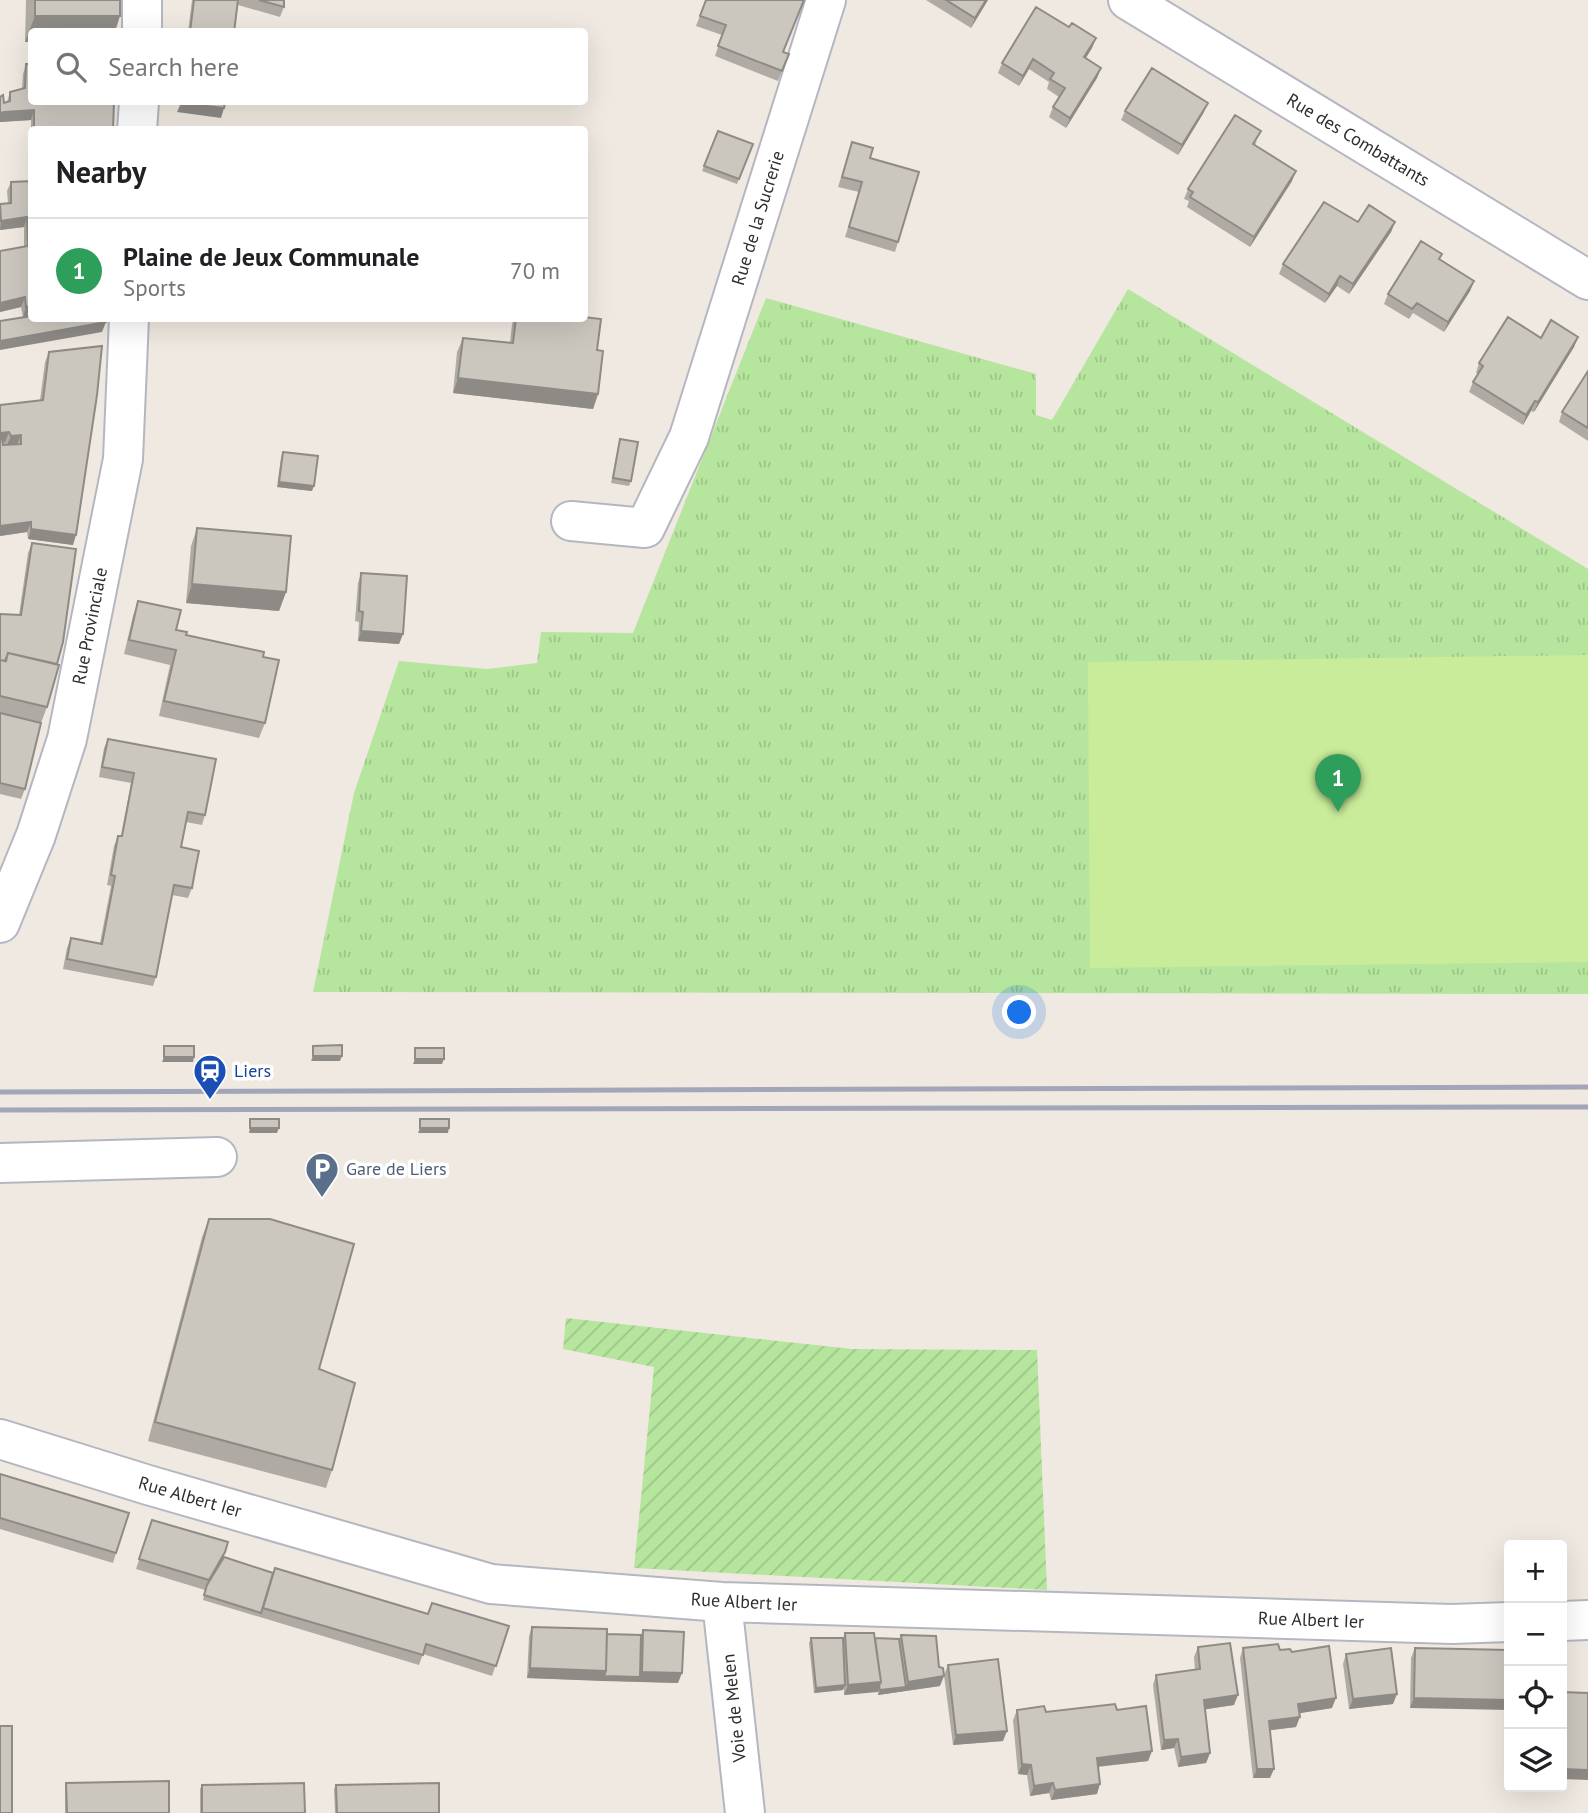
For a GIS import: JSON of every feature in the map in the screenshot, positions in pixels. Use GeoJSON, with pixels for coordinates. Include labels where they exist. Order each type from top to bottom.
{"type":"FeatureCollection","features":[{"type":"Feature","properties":{"kind":"street"},"geometry":{"type":"LineString","coordinates":[[142,0],[142,28]]}},
{"type":"Feature","properties":{"kind":"street","name":"Rue de la Sucrerie"},"geometry":{"type":"LineString","coordinates":[[571,521],[645,528],[689,437],[827,0]]}},
{"type":"Feature","properties":{"kind":"street","name":"Rue des Combattants"},"geometry":{"type":"LineString","coordinates":[[1128,0],[1588,280]]}},
{"type":"Feature","properties":{"kind":"street"},"geometry":{"type":"LineString","coordinates":[[137,126],[139,105]]}},
{"type":"Feature","properties":{"kind":"street","name":"Rue Provinciale"},"geometry":{"type":"LineString","coordinates":[[0,923],[36,835],[67,739],[123,459],[129,322]]}},
{"type":"Feature","properties":{"kind":"street"},"geometry":{"type":"LineString","coordinates":[[0,1163],[217,1157]]}},
{"type":"Feature","properties":{"kind":"street","name":"Rue Albert Ier"},"geometry":{"type":"LineString","coordinates":[[0,1439],[148,1485],[492,1584],[722,1602],[1425,1623],[1504,1622]]}},
{"type":"Feature","properties":{"kind":"street","name":"Voie de Melen"},"geometry":{"type":"LineString","coordinates":[[722,1602],[745,1813]]}},
{"type":"Feature","properties":{"kind":"street"},"geometry":{"type":"LineString","coordinates":[[1567,1621],[1588,1620]]}},
{"type":"Feature","properties":{"kind":"green space"},"geometry":{"type":"Polygon","coordinates":[[[1128,289],[1588,569],[1588,994],[313,992],[354,793],[399,661],[487,669],[537,663],[541,632],[633,633],[766,298],[1036,374],[1036,415],[1052,420],[1128,289]]]}},
{"type":"Feature","properties":{"kind":"green space"},"geometry":{"type":"Polygon","coordinates":[[[1588,655],[1588,962],[1090,968],[1088,662],[1588,655]]]}},
{"type":"Feature","properties":{"kind":"green space"},"geometry":{"type":"Polygon","coordinates":[[[566,1318],[852,1349],[1037,1350],[1047,1590],[634,1568],[654,1367],[563,1349],[566,1318]]]}},
{"type":"Feature","properties":{"kind":"building"},"geometry":{"type":"Polygon","coordinates":[[[35,0],[120,0],[120,16],[35,16],[35,0]]]}},
{"type":"Feature","properties":{"kind":"building"},"geometry":{"type":"Polygon","coordinates":[[[194,0],[238,0],[234,28],[190,28],[194,0]]]}},
{"type":"Feature","properties":{"kind":"building"},"geometry":{"type":"Polygon","coordinates":[[[259,0],[284,0],[284,7],[259,0]]]}},
{"type":"Feature","properties":{"kind":"building"},"geometry":{"type":"Polygon","coordinates":[[[706,0],[804,0],[783,52],[789,54],[782,71],[718,46],[726,25],[700,16],[706,0]]]}},
{"type":"Feature","properties":{"kind":"building"},"geometry":{"type":"Polygon","coordinates":[[[946,0],[986,0],[975,18],[946,0]]]}},
{"type":"Feature","properties":{"kind":"building"},"geometry":{"type":"Polygon","coordinates":[[[1036,7],[1069,27],[1072,23],[1096,38],[1084,57],[1101,68],[1070,118],[1053,107],[1065,88],[1050,79],[1054,73],[1033,59],[1023,76],[1002,63],[1036,7]]]}},
{"type":"Feature","properties":{"kind":"building"},"geometry":{"type":"Polygon","coordinates":[[[28,64],[28,105],[114,105],[113,126],[34,126],[34,110],[0,113],[0,97],[3,95],[4,103],[10,101],[10,92],[25,88],[28,64]]]}},
{"type":"Feature","properties":{"kind":"building"},"geometry":{"type":"Polygon","coordinates":[[[1152,68],[1208,103],[1182,145],[1125,111],[1152,68]]]}},
{"type":"Feature","properties":{"kind":"building"},"geometry":{"type":"Polygon","coordinates":[[[198,105],[224,105],[224,108],[198,105]]]}},
{"type":"Feature","properties":{"kind":"building"},"geometry":{"type":"Polygon","coordinates":[[[1235,115],[1261,131],[1253,144],[1296,171],[1254,237],[1190,197],[1193,192],[1188,189],[1235,115]]]}},
{"type":"Feature","properties":{"kind":"building"},"geometry":{"type":"Polygon","coordinates":[[[718,131],[753,144],[739,179],[704,166],[718,131]]]}},
{"type":"Feature","properties":{"kind":"building"},"geometry":{"type":"Polygon","coordinates":[[[852,142],[873,148],[870,158],[919,172],[898,242],[849,227],[862,182],[842,177],[852,142]]]}},
{"type":"Feature","properties":{"kind":"building"},"geometry":{"type":"Polygon","coordinates":[[[28,181],[28,246],[27,217],[1,221],[0,204],[11,203],[11,182],[28,181]]]}},
{"type":"Feature","properties":{"kind":"building"},"geometry":{"type":"Polygon","coordinates":[[[1324,202],[1358,222],[1369,205],[1395,222],[1353,284],[1340,276],[1329,294],[1283,264],[1324,202]]]}},
{"type":"Feature","properties":{"kind":"building"},"geometry":{"type":"Polygon","coordinates":[[[1421,241],[1442,254],[1439,259],[1474,281],[1448,322],[1417,303],[1412,309],[1388,294],[1421,241]]]}},
{"type":"Feature","properties":{"kind":"building"},"geometry":{"type":"Polygon","coordinates":[[[28,246],[28,307],[25,297],[0,303],[0,251],[28,246]]]}},
{"type":"Feature","properties":{"kind":"building"},"geometry":{"type":"Polygon","coordinates":[[[28,317],[28,322],[106,322],[0,341],[0,321],[28,317]]]}},
{"type":"Feature","properties":{"kind":"building"},"geometry":{"type":"Polygon","coordinates":[[[588,317],[601,319],[597,350],[603,351],[598,394],[458,378],[463,338],[513,343],[516,322],[588,322],[588,317]]]}},
{"type":"Feature","properties":{"kind":"building"},"geometry":{"type":"Polygon","coordinates":[[[1508,317],[1541,338],[1551,320],[1578,337],[1538,402],[1535,401],[1526,415],[1473,382],[1483,366],[1479,363],[1508,317]]]}},
{"type":"Feature","properties":{"kind":"building"},"geometry":{"type":"Polygon","coordinates":[[[102,346],[76,535],[31,529],[31,522],[0,526],[0,439],[3,445],[21,444],[21,435],[0,433],[0,405],[43,400],[49,352],[102,346]]]}},
{"type":"Feature","properties":{"kind":"building"},"geometry":{"type":"Polygon","coordinates":[[[1588,371],[1588,428],[1562,412],[1588,371]]]}},
{"type":"Feature","properties":{"kind":"building"},"geometry":{"type":"Polygon","coordinates":[[[620,439],[638,442],[631,481],[613,478],[620,439]]]}},
{"type":"Feature","properties":{"kind":"building"},"geometry":{"type":"Polygon","coordinates":[[[283,452],[318,456],[314,486],[279,482],[283,452]]]}},
{"type":"Feature","properties":{"kind":"building"},"geometry":{"type":"Polygon","coordinates":[[[197,528],[291,536],[286,592],[192,584],[197,528]]]}},
{"type":"Feature","properties":{"kind":"building"},"geometry":{"type":"Polygon","coordinates":[[[32,543],[76,549],[63,642],[57,664],[8,653],[5,661],[0,660],[0,614],[21,615],[32,543]]]}},
{"type":"Feature","properties":{"kind":"building"},"geometry":{"type":"Polygon","coordinates":[[[361,573],[407,576],[403,634],[361,631],[361,573]]]}},
{"type":"Feature","properties":{"kind":"building"},"geometry":{"type":"Polygon","coordinates":[[[138,601],[181,610],[176,630],[187,632],[186,635],[264,652],[263,657],[279,660],[265,723],[164,701],[176,650],[129,640],[138,601]]]}},
{"type":"Feature","properties":{"kind":"building"},"geometry":{"type":"Polygon","coordinates":[[[8,653],[59,665],[47,707],[0,696],[0,660],[6,661],[8,653]]]}},
{"type":"Feature","properties":{"kind":"building"},"geometry":{"type":"Polygon","coordinates":[[[0,713],[41,723],[25,789],[0,783],[0,713]]]}},
{"type":"Feature","properties":{"kind":"building"},"geometry":{"type":"Polygon","coordinates":[[[108,739],[216,759],[205,815],[188,812],[181,847],[199,851],[192,888],[174,885],[156,977],[67,959],[71,938],[102,944],[115,876],[111,875],[118,836],[122,836],[134,773],[102,767],[108,739]]]}},
{"type":"Feature","properties":{"kind":"building"},"geometry":{"type":"Polygon","coordinates":[[[342,1045],[342,1056],[313,1056],[313,1046],[342,1045]]]}},
{"type":"Feature","properties":{"kind":"building"},"geometry":{"type":"Polygon","coordinates":[[[164,1046],[194,1046],[194,1057],[164,1057],[164,1046]]]}},
{"type":"Feature","properties":{"kind":"building"},"geometry":{"type":"Polygon","coordinates":[[[415,1048],[444,1048],[444,1059],[415,1059],[415,1048]]]}},
{"type":"Feature","properties":{"kind":"building"},"geometry":{"type":"Polygon","coordinates":[[[250,1119],[279,1119],[279,1128],[250,1128],[250,1119]]]}},
{"type":"Feature","properties":{"kind":"building"},"geometry":{"type":"Polygon","coordinates":[[[420,1119],[449,1119],[449,1128],[420,1128],[420,1119]]]}},
{"type":"Feature","properties":{"kind":"building"},"geometry":{"type":"Polygon","coordinates":[[[209,1219],[270,1219],[354,1244],[319,1369],[355,1383],[332,1470],[155,1422],[209,1219]]]}},
{"type":"Feature","properties":{"kind":"building"},"geometry":{"type":"Polygon","coordinates":[[[0,1474],[129,1513],[116,1553],[0,1518],[0,1474]]]}},
{"type":"Feature","properties":{"kind":"building"},"geometry":{"type":"Polygon","coordinates":[[[152,1520],[228,1542],[209,1580],[139,1559],[152,1520]]]}},
{"type":"Feature","properties":{"kind":"building"},"geometry":{"type":"Polygon","coordinates":[[[224,1557],[273,1573],[261,1613],[204,1595],[224,1557]]]}},
{"type":"Feature","properties":{"kind":"building"},"geometry":{"type":"Polygon","coordinates":[[[275,1568],[428,1614],[432,1603],[509,1626],[496,1666],[426,1644],[423,1655],[263,1608],[275,1568]]]}},
{"type":"Feature","properties":{"kind":"building"},"geometry":{"type":"Polygon","coordinates":[[[532,1627],[607,1629],[606,1671],[530,1668],[532,1627]]]}},
{"type":"Feature","properties":{"kind":"building"},"geometry":{"type":"Polygon","coordinates":[[[643,1630],[684,1632],[682,1673],[642,1672],[643,1630]]]}},
{"type":"Feature","properties":{"kind":"building"},"geometry":{"type":"Polygon","coordinates":[[[845,1633],[874,1633],[881,1682],[848,1685],[845,1633]]]}},
{"type":"Feature","properties":{"kind":"building"},"geometry":{"type":"Polygon","coordinates":[[[607,1634],[641,1635],[640,1677],[604,1676],[607,1634]]]}},
{"type":"Feature","properties":{"kind":"building"},"geometry":{"type":"Polygon","coordinates":[[[901,1635],[936,1636],[939,1667],[943,1668],[944,1676],[908,1682],[901,1635]]]}},
{"type":"Feature","properties":{"kind":"building"},"geometry":{"type":"Polygon","coordinates":[[[811,1638],[843,1638],[845,1685],[816,1688],[811,1638]]]}},
{"type":"Feature","properties":{"kind":"building"},"geometry":{"type":"Polygon","coordinates":[[[875,1638],[899,1639],[906,1687],[880,1690],[875,1638]]]}},
{"type":"Feature","properties":{"kind":"building"},"geometry":{"type":"Polygon","coordinates":[[[1230,1643],[1238,1695],[1204,1700],[1210,1753],[1181,1757],[1178,1739],[1164,1740],[1156,1675],[1200,1669],[1198,1647],[1230,1643]]]}},
{"type":"Feature","properties":{"kind":"building"},"geometry":{"type":"Polygon","coordinates":[[[1278,1644],[1280,1650],[1290,1649],[1292,1652],[1329,1646],[1336,1698],[1298,1704],[1300,1717],[1269,1721],[1274,1769],[1257,1769],[1243,1648],[1278,1644]]]}},
{"type":"Feature","properties":{"kind":"building"},"geometry":{"type":"Polygon","coordinates":[[[1391,1648],[1397,1694],[1353,1699],[1346,1654],[1391,1648]]]}},
{"type":"Feature","properties":{"kind":"building"},"geometry":{"type":"Polygon","coordinates":[[[1415,1648],[1504,1650],[1504,1700],[1414,1698],[1415,1648]]]}},
{"type":"Feature","properties":{"kind":"building"},"geometry":{"type":"Polygon","coordinates":[[[998,1659],[1007,1731],[956,1735],[948,1665],[998,1659]]]}},
{"type":"Feature","properties":{"kind":"building"},"geometry":{"type":"Polygon","coordinates":[[[1567,1692],[1588,1693],[1588,1770],[1567,1769],[1567,1692]]]}},
{"type":"Feature","properties":{"kind":"building"},"geometry":{"type":"Polygon","coordinates":[[[1115,1704],[1117,1710],[1146,1706],[1152,1751],[1097,1758],[1100,1784],[1055,1790],[1053,1783],[1034,1786],[1031,1765],[1022,1764],[1017,1710],[1044,1706],[1046,1712],[1115,1704]]]}},
{"type":"Feature","properties":{"kind":"building"},"geometry":{"type":"Polygon","coordinates":[[[0,1726],[12,1726],[12,1813],[0,1813],[0,1726]]]}},
{"type":"Feature","properties":{"kind":"building"},"geometry":{"type":"Polygon","coordinates":[[[169,1781],[169,1813],[67,1813],[66,1783],[169,1781]]]}},
{"type":"Feature","properties":{"kind":"building"},"geometry":{"type":"Polygon","coordinates":[[[304,1783],[305,1813],[202,1813],[202,1785],[304,1783]]]}},
{"type":"Feature","properties":{"kind":"building"},"geometry":{"type":"Polygon","coordinates":[[[439,1783],[439,1813],[337,1813],[336,1785],[439,1783]]]}},
{"type":"Feature","properties":{"kind":"railway"},"geometry":{"type":"LineString","coordinates":[[0,1092],[1588,1087]]}},
{"type":"Feature","properties":{"kind":"railway"},"geometry":{"type":"LineString","coordinates":[[0,1110],[1588,1107]]}},
{"type":"Feature","properties":{"kind":"place","name":"Plaine de Jeux Communale"},"geometry":{"type":"Point","coordinates":[1338,812]}},
{"type":"Feature","properties":{"kind":"place","name":"Liers"},"geometry":{"type":"Point","coordinates":[210,1101]}},
{"type":"Feature","properties":{"kind":"place","name":"Gare de Liers"},"geometry":{"type":"Point","coordinates":[322,1199]}}]}
